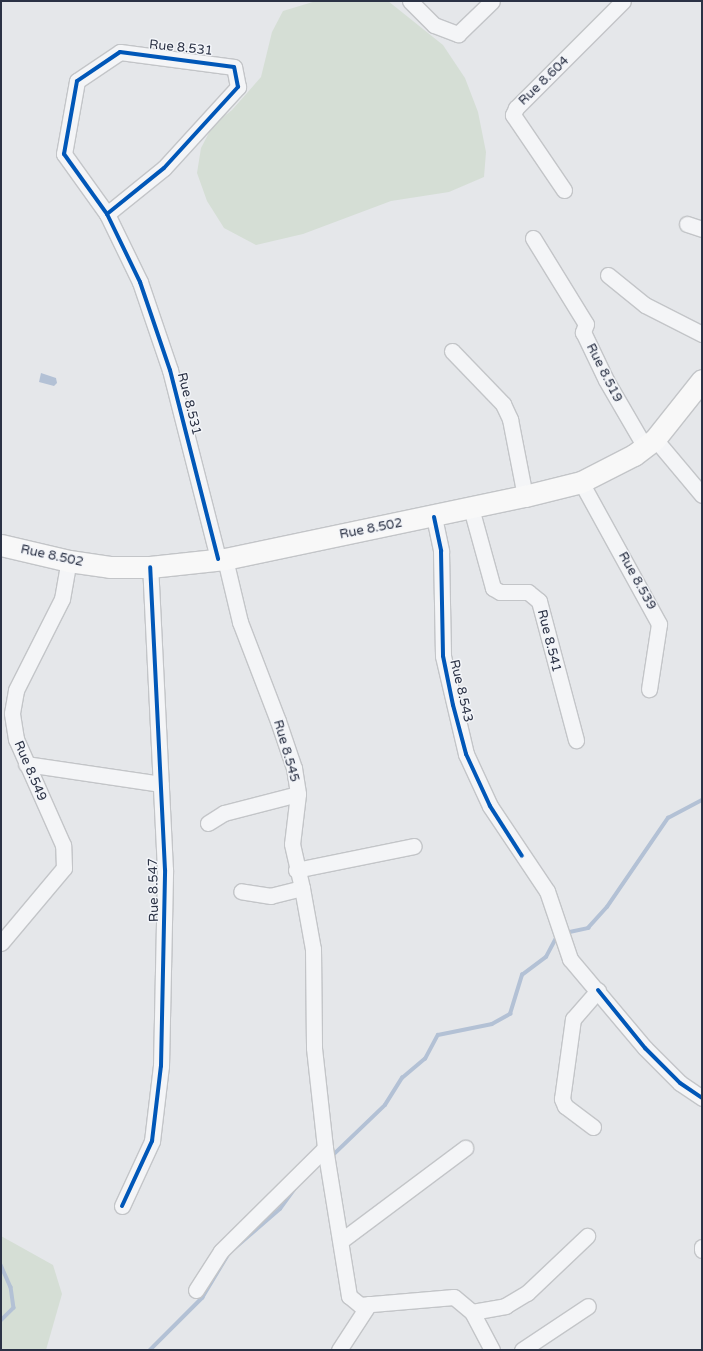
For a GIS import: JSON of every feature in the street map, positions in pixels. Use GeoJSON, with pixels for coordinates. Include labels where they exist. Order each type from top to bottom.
{"type":"FeatureCollection","features":[{"type":"Feature","properties":{"kind":"main road","name":"Rue 8.502"},"geometry":{"type":"LineString","coordinates":[[1,544],[69,561],[110,567],[150,567],[222,559],[434,517],[525,496],[581,482],[650,443],[702,380]]}},
{"type":"Feature","properties":{"kind":"street"},"geometry":{"type":"LineString","coordinates":[[410,1],[434,26],[458,34],[492,1]]}},
{"type":"Feature","properties":{"kind":"street","name":"Rue 8.604"},"geometry":{"type":"LineString","coordinates":[[564,190],[513,115],[516,108],[623,1]]}},
{"type":"Feature","properties":{"kind":"street","name":"Rue 8.531"},"geometry":{"type":"LineString","coordinates":[[107,214],[164,168],[238,87],[234,67],[120,52],[78,81],[64,154],[107,214],[140,282],[170,370],[222,559]]}},
{"type":"Feature","properties":{"kind":"street"},"geometry":{"type":"LineString","coordinates":[[687,224],[702,229]]}},
{"type":"Feature","properties":{"kind":"street","name":"Rue 8.519"},"geometry":{"type":"LineString","coordinates":[[533,238],[586,324],[583,332],[590,346],[650,443]]}},
{"type":"Feature","properties":{"kind":"street"},"geometry":{"type":"LineString","coordinates":[[608,275],[645,305],[702,334]]}},
{"type":"Feature","properties":{"kind":"street"},"geometry":{"type":"LineString","coordinates":[[452,351],[503,404],[512,426],[525,496]]}},
{"type":"Feature","properties":{"kind":"street"},"geometry":{"type":"LineString","coordinates":[[650,443],[702,495]]}},
{"type":"Feature","properties":{"kind":"street","name":"Rue 8.539"},"geometry":{"type":"LineString","coordinates":[[581,482],[652,606],[659,624],[649,689]]}},
{"type":"Feature","properties":{"kind":"street","name":"Rue 8.541"},"geometry":{"type":"LineString","coordinates":[[471,508],[493,588],[500,592],[523,590],[539,601],[576,740]]}},
{"type":"Feature","properties":{"kind":"street","name":"Rue 8.543"},"geometry":{"type":"LineString","coordinates":[[434,517],[440,551],[443,656],[453,705],[466,754],[487,800],[556,908],[570,959],[598,990],[645,1048],[680,1083],[702,1098]]}},
{"type":"Feature","properties":{"kind":"street","name":"Rue 8.545"},"geometry":{"type":"LineString","coordinates":[[222,559],[240,622],[278,721],[294,768],[298,794],[292,844],[313,949],[314,1048],[325,1148],[342,1240],[349,1296],[360,1305],[369,1304]]}},
{"type":"Feature","properties":{"kind":"street","name":"Rue 8.549"},"geometry":{"type":"LineString","coordinates":[[1,943],[64,868],[65,856],[16,738],[13,719],[16,690],[52,625],[62,599],[69,561]]}},
{"type":"Feature","properties":{"kind":"street","name":"Rue 8.547"},"geometry":{"type":"LineString","coordinates":[[122,1206],[152,1141],[161,1066],[165,870],[150,567]]}},
{"type":"Feature","properties":{"kind":"street"},"geometry":{"type":"LineString","coordinates":[[26,764],[161,784]]}},
{"type":"Feature","properties":{"kind":"street"},"geometry":{"type":"LineString","coordinates":[[208,823],[224,813],[298,794]]}},
{"type":"Feature","properties":{"kind":"street"},"geometry":{"type":"LineString","coordinates":[[296,870],[414,846]]}},
{"type":"Feature","properties":{"kind":"street"},"geometry":{"type":"LineString","coordinates":[[241,891],[271,896],[302,888]]}},
{"type":"Feature","properties":{"kind":"street"},"geometry":{"type":"LineString","coordinates":[[593,1127],[565,1106],[562,1099],[573,1018],[598,990]]}},
{"type":"Feature","properties":{"kind":"street"},"geometry":{"type":"LineString","coordinates":[[196,1290],[221,1251],[325,1148]]}},
{"type":"Feature","properties":{"kind":"street"},"geometry":{"type":"LineString","coordinates":[[342,1240],[465,1148]]}},
{"type":"Feature","properties":{"kind":"street"},"geometry":{"type":"LineString","coordinates":[[472,1312],[505,1306],[527,1293],[587,1236]]}},
{"type":"Feature","properties":{"kind":"street"},"geometry":{"type":"LineString","coordinates":[[339,1350],[369,1304],[454,1297],[472,1312],[492,1350]]}},
{"type":"Feature","properties":{"kind":"street"},"geometry":{"type":"LineString","coordinates":[[522,1350],[588,1306]]}},
{"type":"Feature","properties":{"kind":"shaded area"},"geometry":{"type":"Polygon","coordinates":[[[316,1],[388,1],[443,45],[465,78],[478,112],[486,152],[484,177],[449,192],[391,201],[303,234],[256,245],[224,228],[207,201],[197,173],[201,148],[213,125],[232,110],[261,77],[272,32],[283,11],[316,1]]]}},
{"type":"Feature","properties":{"kind":"shaded area"},"geometry":{"type":"Polygon","coordinates":[[[1,1236],[53,1265],[62,1294],[46,1350],[1,1350],[1,1236]]]}},
{"type":"Feature","properties":{"kind":"water"},"geometry":{"type":"Polygon","coordinates":[[[41,373],[56,378],[57,383],[54,386],[39,382],[41,373]]]}},
{"type":"Feature","properties":{"kind":"waterway"},"geometry":{"type":"LineString","coordinates":[[565,933],[588,928],[607,907],[668,818],[702,800]]}},
{"type":"Feature","properties":{"kind":"waterway"},"geometry":{"type":"LineString","coordinates":[[330,1158],[385,1105],[402,1078],[425,1059],[438,1035],[492,1024],[510,1014],[522,975],[546,957],[557,936]]}},
{"type":"Feature","properties":{"kind":"waterway"},"geometry":{"type":"LineString","coordinates":[[150,1350],[202,1298],[229,1253],[280,1209],[299,1183]]}},
{"type":"Feature","properties":{"kind":"waterway"},"geometry":{"type":"LineString","coordinates":[[1,1265],[11,1287],[14,1308],[1,1321]]}},
{"type":"Feature","properties":{"kind":"cycle path"},"geometry":{"type":"LineString","coordinates":[[107,214],[164,168],[238,87],[234,67],[120,52],[77,81],[64,154],[107,214],[140,282],[170,370],[218,559]]}},
{"type":"Feature","properties":{"kind":"cycle path"},"geometry":{"type":"LineString","coordinates":[[434,517],[441,551],[443,656],[453,705],[466,754],[490,806],[522,856]]}},
{"type":"Feature","properties":{"kind":"cycle path"},"geometry":{"type":"LineString","coordinates":[[122,1206],[152,1141],[161,1066],[165,870],[150,567]]}},
{"type":"Feature","properties":{"kind":"cycle path"},"geometry":{"type":"LineString","coordinates":[[598,990],[645,1048],[680,1083],[702,1098]]}}]}
